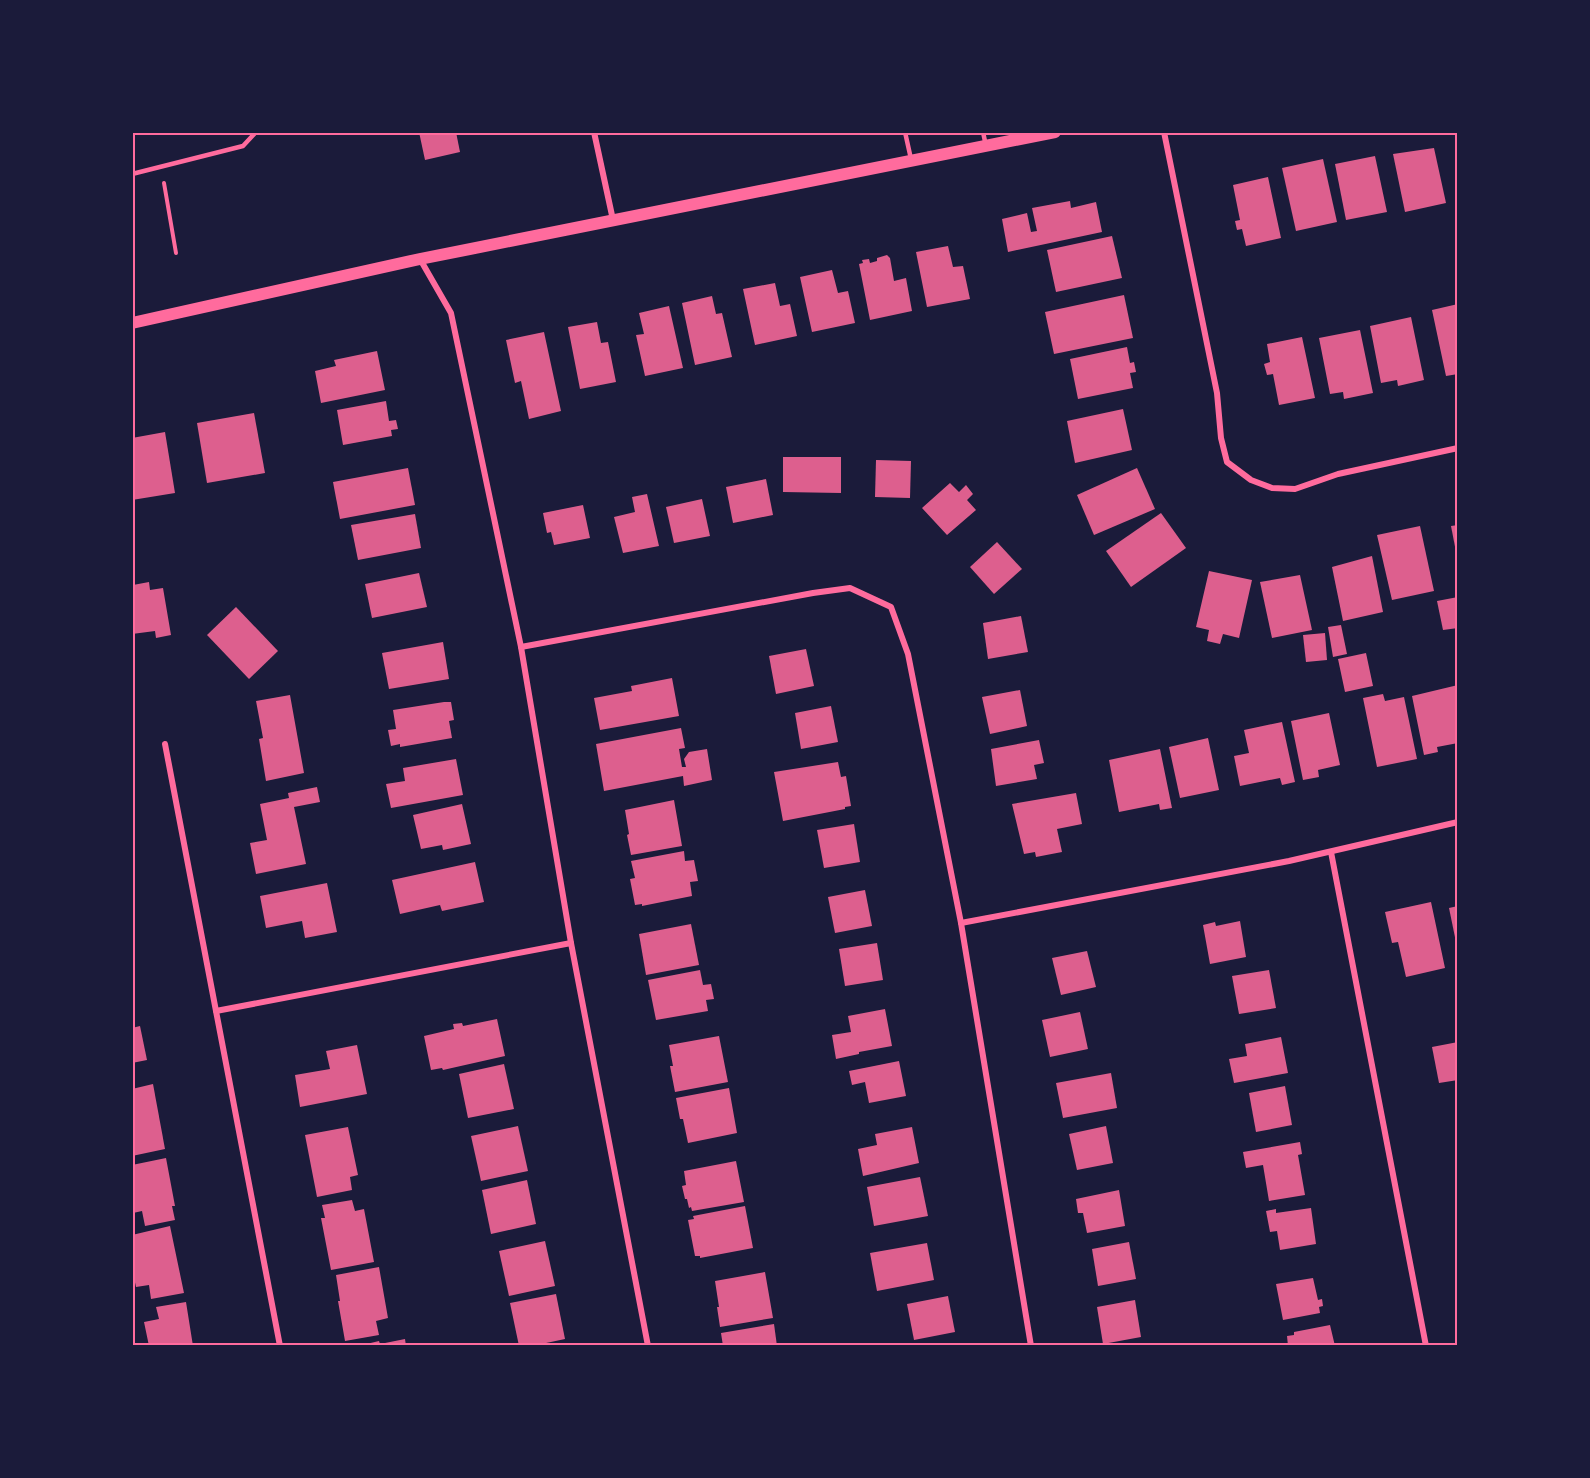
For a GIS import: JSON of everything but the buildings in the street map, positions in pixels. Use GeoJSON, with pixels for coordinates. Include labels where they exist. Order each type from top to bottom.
{"type":"FeatureCollection","features":[{"type":"Feature","properties":{"kind":"main road"},"geometry":{"type":"LineString","coordinates":[[132,323],[613,220],[1055,132]]}},
{"type":"Feature","properties":{"kind":"street"},"geometry":{"type":"LineString","coordinates":[[594,132],[613,220]]}},
{"type":"Feature","properties":{"kind":"street"},"geometry":{"type":"LineString","coordinates":[[1164,132],[1217,393],[1221,438],[1227,462],[1251,480],[1272,489],[1295,489],[1338,474],[1458,448]]}},
{"type":"Feature","properties":{"kind":"street"},"geometry":{"type":"LineString","coordinates":[[420,260],[451,314],[521,647],[571,943],[648,1346]]}},
{"type":"Feature","properties":{"kind":"street"},"geometry":{"type":"LineString","coordinates":[[521,647],[813,592],[850,588],[891,607],[908,654],[961,923],[1031,1346]]}},
{"type":"Feature","properties":{"kind":"street"},"geometry":{"type":"LineString","coordinates":[[165,744],[280,1346]]}},
{"type":"Feature","properties":{"kind":"street"},"geometry":{"type":"LineString","coordinates":[[961,923],[1331,852],[1458,822]]}},
{"type":"Feature","properties":{"kind":"street"},"geometry":{"type":"LineString","coordinates":[[1331,852],[1426,1346]]}},
{"type":"Feature","properties":{"kind":"street"},"geometry":{"type":"LineString","coordinates":[[216,1011],[571,943]]}},
{"type":"Feature","properties":{"kind":"lane"},"geometry":{"type":"LineString","coordinates":[[132,174],[243,146],[256,132]]}},
{"type":"Feature","properties":{"kind":"lane"},"geometry":{"type":"LineString","coordinates":[[905,132],[911,161]]}},
{"type":"Feature","properties":{"kind":"lane"},"geometry":{"type":"LineString","coordinates":[[983,132],[987,146]]}},
{"type":"Feature","properties":{"kind":"path"},"geometry":{"type":"LineString","coordinates":[[161,167],[176,253]]}}]}
